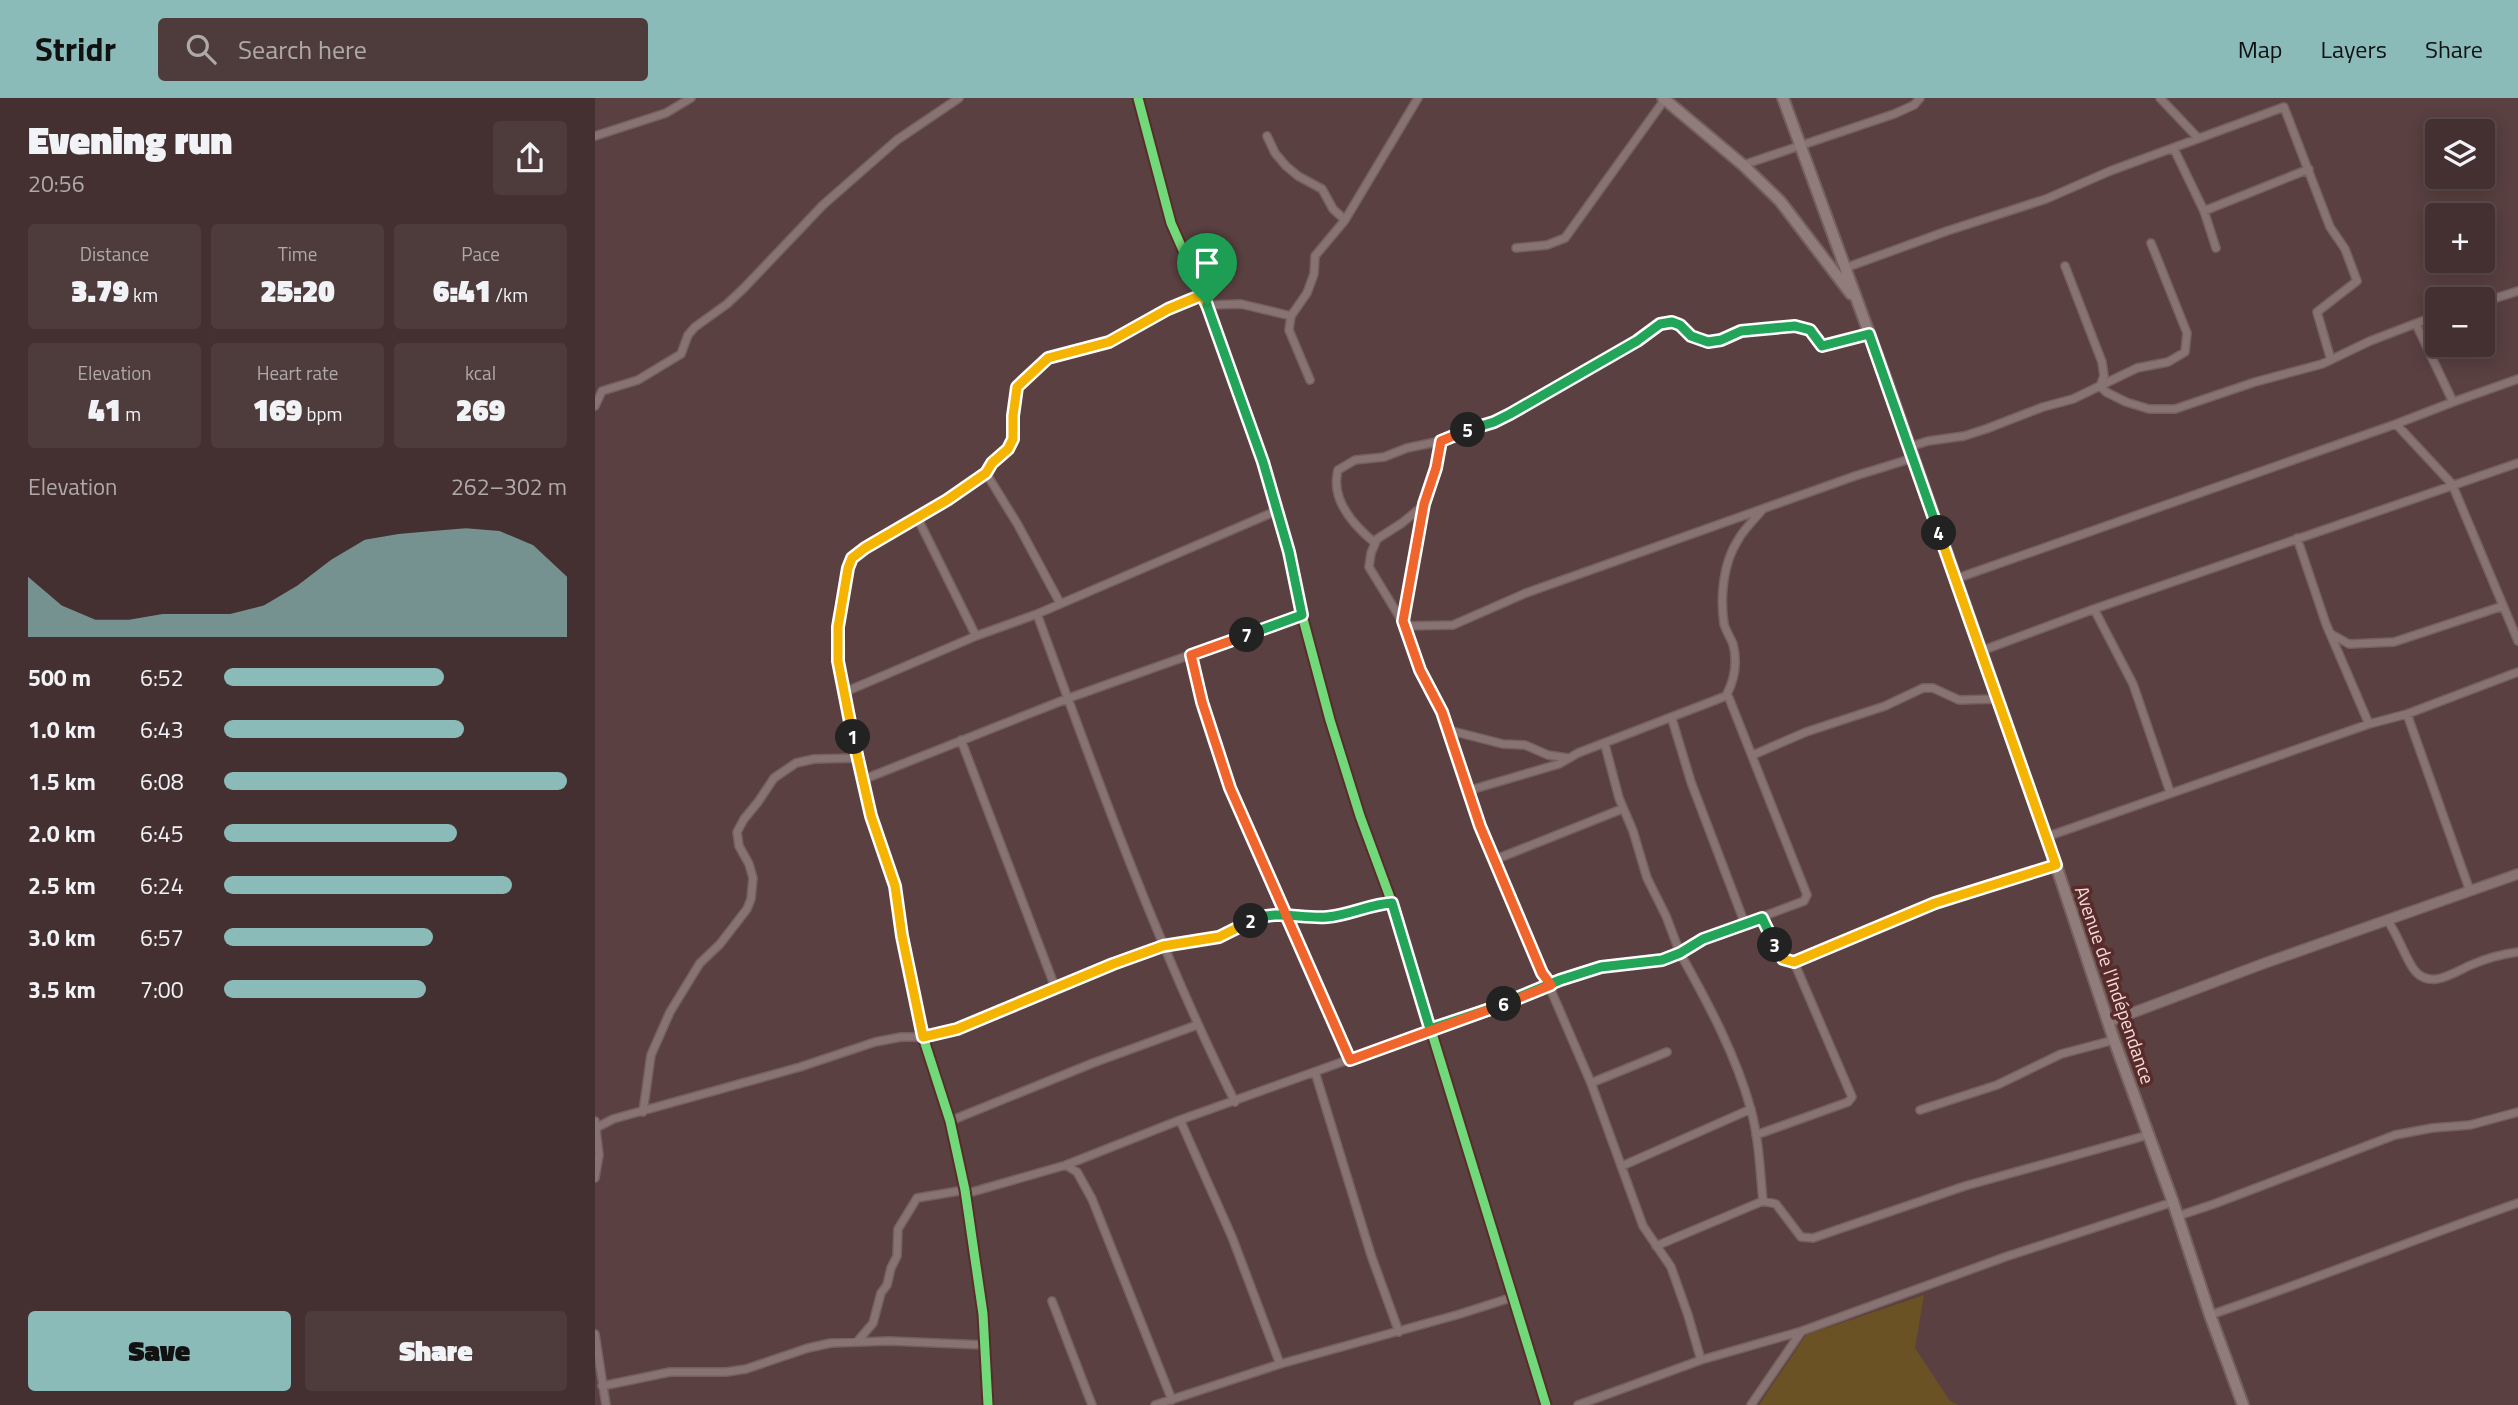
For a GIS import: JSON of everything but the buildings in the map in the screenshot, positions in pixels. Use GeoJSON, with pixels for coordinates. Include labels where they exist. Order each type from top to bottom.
{"type":"FeatureCollection","features":[{"type":"Feature","properties":{"kind":"main road"},"geometry":{"type":"LineString","coordinates":[[1783,98],[1855,299]]}},
{"type":"Feature","properties":{"kind":"main road"},"geometry":{"type":"LineString","coordinates":[[1664,99],[1744,165],[1780,201],[1855,299]]}},
{"type":"Feature","properties":{"kind":"main road","name":"Avenue de l'Indépendance"},"geometry":{"type":"LineString","coordinates":[[1855,299],[1981,651],[2243,1405]]}},
{"type":"Feature","properties":{"kind":"street"},"geometry":{"type":"LineString","coordinates":[[595,136],[666,113],[691,98]]}},
{"type":"Feature","properties":{"kind":"street"},"geometry":{"type":"LineString","coordinates":[[595,406],[599,391],[638,380],[681,354],[688,335],[695,327],[744,288],[823,205],[897,140],[959,98]]}},
{"type":"Feature","properties":{"kind":"street"},"geometry":{"type":"LineString","coordinates":[[1138,98],[1169,216],[1207,305],[1263,462],[1289,552],[1302,615],[1333,732],[1392,903],[1546,1405]]}},
{"type":"Feature","properties":{"kind":"street"},"geometry":{"type":"LineString","coordinates":[[1310,380],[1289,330],[1291,316],[1307,293],[1314,274],[1315,256],[1345,219],[1418,98]]}},
{"type":"Feature","properties":{"kind":"street"},"geometry":{"type":"LineString","coordinates":[[1744,165],[1894,114],[1914,105],[1920,98]]}},
{"type":"Feature","properties":{"kind":"street"},"geometry":{"type":"LineString","coordinates":[[2160,98],[2198,138]]}},
{"type":"Feature","properties":{"kind":"street"},"geometry":{"type":"LineString","coordinates":[[1516,248],[1547,245],[1565,238],[1664,99]]}},
{"type":"Feature","properties":{"kind":"street"},"geometry":{"type":"LineString","coordinates":[[1845,268],[2046,199],[2110,172],[2284,107],[2330,226],[2346,249],[2357,281],[2317,312],[2332,360]]}},
{"type":"Feature","properties":{"kind":"street"},"geometry":{"type":"LineString","coordinates":[[1267,136],[1275,153],[1286,166],[1322,189],[1333,209],[1345,219]]}},
{"type":"Feature","properties":{"kind":"street"},"geometry":{"type":"LineString","coordinates":[[2174,149],[2204,211],[2216,248]]}},
{"type":"Feature","properties":{"kind":"street"},"geometry":{"type":"LineString","coordinates":[[2204,211],[2309,169]]}},
{"type":"Feature","properties":{"kind":"street"},"geometry":{"type":"LineString","coordinates":[[1404,623],[1453,625],[1516,597],[1762,510],[1911,453],[2073,399],[2137,368],[2168,362],[2185,352],[2187,332],[2151,243]]}},
{"type":"Feature","properties":{"kind":"street"},"geometry":{"type":"LineString","coordinates":[[2065,266],[2102,362],[2104,376],[2100,386]]}},
{"type":"Feature","properties":{"kind":"street"},"geometry":{"type":"LineString","coordinates":[[2495,298],[2518,291]]}},
{"type":"Feature","properties":{"kind":"street"},"geometry":{"type":"LineString","coordinates":[[988,1405],[983,1314],[965,1192],[950,1121],[923,1037],[902,936],[895,886],[871,816],[838,661],[838,627],[848,568],[852,558],[865,548],[986,473],[992,463],[1008,449],[1013,439],[1017,387],[1048,358],[1109,342],[1168,309],[1202,295]]}},
{"type":"Feature","properties":{"kind":"street"},"geometry":{"type":"LineString","coordinates":[[1207,305],[1241,304],[1291,316]]}},
{"type":"Feature","properties":{"kind":"street"},"geometry":{"type":"LineString","coordinates":[[2100,386],[2126,402],[2149,409],[2175,409],[2332,360],[2370,341],[2425,320]]}},
{"type":"Feature","properties":{"kind":"street"},"geometry":{"type":"LineString","coordinates":[[1375,543],[1346,516],[1338,494],[1338,470],[1355,460],[1384,457],[1494,422],[1637,341],[1660,324],[1672,322],[1680,325],[1691,336],[1708,342],[1721,340],[1741,331],[1795,326],[1810,330],[1822,346],[1869,334]]}},
{"type":"Feature","properties":{"kind":"street"},"geometry":{"type":"LineString","coordinates":[[2416,324],[2453,401]]}},
{"type":"Feature","properties":{"kind":"street"},"geometry":{"type":"LineString","coordinates":[[1955,579],[2518,379]]}},
{"type":"Feature","properties":{"kind":"street"},"geometry":{"type":"LineString","coordinates":[[2396,424],[2452,484],[2518,641]]}},
{"type":"Feature","properties":{"kind":"street"},"geometry":{"type":"LineString","coordinates":[[1404,623],[1424,504],[1436,468],[1441,441]]}},
{"type":"Feature","properties":{"kind":"street"},"geometry":{"type":"LineString","coordinates":[[1981,651],[2297,538],[2518,463]]}},
{"type":"Feature","properties":{"kind":"street"},"geometry":{"type":"LineString","coordinates":[[986,473],[1060,603]]}},
{"type":"Feature","properties":{"kind":"street"},"geometry":{"type":"LineString","coordinates":[[1424,504],[1377,539],[1369,567],[1404,623],[1420,670],[1442,712],[1467,791],[1494,860],[1542,973],[1551,985],[1591,1083],[1643,1226],[1671,1267],[1701,1360]]}},
{"type":"Feature","properties":{"kind":"street"},"geometry":{"type":"LineString","coordinates":[[1467,791],[1559,764],[1568,758],[1726,696],[1736,674],[1733,643],[1725,628],[1724,582],[1730,555],[1738,538],[1762,510]]}},
{"type":"Feature","properties":{"kind":"street"},"geometry":{"type":"LineString","coordinates":[[845,692],[976,636],[1037,614],[1276,511]]}},
{"type":"Feature","properties":{"kind":"street"},"geometry":{"type":"LineString","coordinates":[[917,517],[976,636]]}},
{"type":"Feature","properties":{"kind":"street"},"geometry":{"type":"LineString","coordinates":[[2297,538],[2330,634],[2369,724]]}},
{"type":"Feature","properties":{"kind":"street"},"geometry":{"type":"LineString","coordinates":[[1394,605],[1408,598]]}},
{"type":"Feature","properties":{"kind":"street"},"geometry":{"type":"LineString","coordinates":[[2330,634],[2349,645],[2394,642],[2503,606]]}},
{"type":"Feature","properties":{"kind":"street"},"geometry":{"type":"LineString","coordinates":[[2094,610],[2133,684],[2170,792]]}},
{"type":"Feature","properties":{"kind":"street"},"geometry":{"type":"LineString","coordinates":[[1037,614],[1163,946],[1197,1025],[1235,1102]]}},
{"type":"Feature","properties":{"kind":"street"},"geometry":{"type":"LineString","coordinates":[[862,779],[1069,698],[1302,615]]}},
{"type":"Feature","properties":{"kind":"street"},"geometry":{"type":"LineString","coordinates":[[1191,655],[1202,702],[1230,788],[1350,1060]]}},
{"type":"Feature","properties":{"kind":"street"},"geometry":{"type":"LineString","coordinates":[[2046,837],[2369,724],[2407,715],[2518,672]]}},
{"type":"Feature","properties":{"kind":"street"},"geometry":{"type":"LineString","coordinates":[[1753,755],[1807,732],[1885,706],[1923,688],[1933,688],[1959,700],[1997,699]]}},
{"type":"Feature","properties":{"kind":"street"},"geometry":{"type":"LineString","coordinates":[[857,1342],[873,1323],[881,1293],[897,1256],[898,1229],[917,1198],[965,1192],[1066,1165],[1180,1120],[1601,967],[1662,960],[1703,939],[1804,901],[1807,895],[1753,755],[1726,696]]}},
{"type":"Feature","properties":{"kind":"street"},"geometry":{"type":"LineString","coordinates":[[2407,715],[2470,891]]}},
{"type":"Feature","properties":{"kind":"street"},"geometry":{"type":"LineString","coordinates":[[1672,719],[1691,782],[1745,924]]}},
{"type":"Feature","properties":{"kind":"street"},"geometry":{"type":"LineString","coordinates":[[1448,730],[1503,744],[1525,745],[1548,755],[1568,758]]}},
{"type":"Feature","properties":{"kind":"street"},"geometry":{"type":"LineString","coordinates":[[961,740],[1055,987]]}},
{"type":"Feature","properties":{"kind":"street"},"geometry":{"type":"LineString","coordinates":[[1605,744],[1622,809],[1633,831],[1647,878],[1680,953],[1721,1028],[1751,1109],[1763,1201]]}},
{"type":"Feature","properties":{"kind":"street"},"geometry":{"type":"LineString","coordinates":[[643,1112],[651,1055],[670,1012],[700,963],[720,944],[747,909],[751,899],[753,877],[739,846],[737,832],[744,819],[773,778],[796,763],[814,759],[857,758]]}},
{"type":"Feature","properties":{"kind":"street"},"geometry":{"type":"LineString","coordinates":[[1494,860],[1622,809]]}},
{"type":"Feature","properties":{"kind":"street"},"geometry":{"type":"LineString","coordinates":[[1762,918],[1779,954],[1783,959],[1794,962],[1935,903],[2056,865]]}},
{"type":"Feature","properties":{"kind":"street"},"geometry":{"type":"LineString","coordinates":[[2108,1022],[2518,873]]}},
{"type":"Feature","properties":{"kind":"street"},"geometry":{"type":"LineString","coordinates":[[595,1178],[599,1155],[596,1125],[613,1119],[800,1067],[875,1042],[901,1037],[923,1037],[957,1029],[1055,987],[1163,946],[1219,937],[1267,914],[1326,917],[1392,903]]}},
{"type":"Feature","properties":{"kind":"street"},"geometry":{"type":"LineString","coordinates":[[2387,920],[2414,971],[2425,979],[2443,979],[2472,965],[2518,952]]}},
{"type":"Feature","properties":{"kind":"street"},"geometry":{"type":"LineString","coordinates":[[1756,1135],[1848,1102],[1852,1097],[1794,962]]}},
{"type":"Feature","properties":{"kind":"street"},"geometry":{"type":"LineString","coordinates":[[950,1121],[1093,1063],[1197,1025]]}},
{"type":"Feature","properties":{"kind":"street"},"geometry":{"type":"LineString","coordinates":[[1920,1110],[1997,1085],[2061,1054],[2114,1040]]}},
{"type":"Feature","properties":{"kind":"street"},"geometry":{"type":"LineString","coordinates":[[1591,1083],[1667,1052]]}},
{"type":"Feature","properties":{"kind":"street"},"geometry":{"type":"LineString","coordinates":[[1315,1072],[1367,1243],[1399,1332]]}},
{"type":"Feature","properties":{"kind":"street"},"geometry":{"type":"LineString","coordinates":[[1622,1166],[1751,1109]]}},
{"type":"Feature","properties":{"kind":"street"},"geometry":{"type":"LineString","coordinates":[[2178,1216],[2395,1135],[2470,1125],[2518,1112]]}},
{"type":"Feature","properties":{"kind":"street"},"geometry":{"type":"LineString","coordinates":[[1180,1120],[1232,1237],[1280,1364]]}},
{"type":"Feature","properties":{"kind":"street"},"geometry":{"type":"LineString","coordinates":[[1656,1246],[1763,1201],[1776,1204],[1801,1237],[1813,1238],[1965,1186],[2148,1135]]}},
{"type":"Feature","properties":{"kind":"street"},"geometry":{"type":"LineString","coordinates":[[1066,1165],[1077,1172],[1092,1199],[1172,1400]]}},
{"type":"Feature","properties":{"kind":"street"},"geometry":{"type":"LineString","coordinates":[[1578,1405],[1701,1360],[1802,1331],[2005,1257],[2173,1202]]}},
{"type":"Feature","properties":{"kind":"street"},"geometry":{"type":"LineString","coordinates":[[2210,1315],[2306,1283],[2518,1203]]}},
{"type":"Feature","properties":{"kind":"street"},"geometry":{"type":"LineString","coordinates":[[1155,1405],[1280,1364],[1399,1332],[1513,1297]]}},
{"type":"Feature","properties":{"kind":"street"},"geometry":{"type":"LineString","coordinates":[[1052,1301],[1092,1405]]}},
{"type":"Feature","properties":{"kind":"street"},"geometry":{"type":"LineString","coordinates":[[1751,1405],[1802,1331]]}},
{"type":"Feature","properties":{"kind":"street"},"geometry":{"type":"LineString","coordinates":[[595,1334],[606,1405]]}},
{"type":"Feature","properties":{"kind":"street"},"geometry":{"type":"LineString","coordinates":[[602,1386],[670,1372],[726,1372],[746,1369],[831,1343],[985,1345]]}},
{"type":"Feature","properties":{"kind":"shaded area"},"geometry":{"type":"Polygon","coordinates":[[[1924,1295],[1915,1348],[1950,1401],[1958,1405],[1759,1405],[1806,1335],[1924,1295]]]}},
{"type":"Feature","properties":{"kind":"cycle path"},"geometry":{"type":"LineString","coordinates":[[1138,98],[1171,223],[1207,305],[1263,462],[1289,552],[1302,615],[1330,720],[1360,816],[1392,903],[1546,1405]]}},
{"type":"Feature","properties":{"kind":"cycle path"},"geometry":{"type":"LineString","coordinates":[[988,1405],[983,1314],[965,1190],[950,1121],[923,1037],[902,936],[895,886],[871,816],[838,661],[840,605],[852,558],[986,473],[992,463],[1008,449],[1013,439],[1017,387],[1048,358],[1109,342],[1169,309],[1202,295]]}},
{"type":"Feature","properties":{"kind":"route"},"geometry":{"type":"LineString","coordinates":[[1207,305],[1202,295],[1168,309],[1109,342],[1048,358],[1017,387],[1013,439],[1008,449],[992,463],[986,473],[947,500],[865,548],[852,558],[848,568],[840,605],[838,661],[871,816],[895,886],[902,936],[923,1037],[957,1029],[1163,946],[1219,937],[1267,914],[1276,914],[1285,916],[1303,917],[1326,917],[1392,903],[1430,1029],[1490,1009],[1551,985],[1560,980],[1601,967],[1662,960],[1703,939],[1762,918],[1779,954],[1783,959],[1794,962],[1935,903],[2056,865],[1869,334],[1822,346],[1815,335],[1805,327],[1765,327],[1741,331],[1721,340],[1708,342],[1691,336],[1680,325],[1672,322],[1660,324],[1637,341],[1510,414],[1441,441],[1436,468],[1424,504],[1403,621],[1420,670],[1442,712],[1480,826],[1542,973],[1551,985],[1490,1009],[1350,1060],[1285,916],[1258,847],[1230,788],[1202,702],[1191,655],[1302,615],[1289,552],[1263,462],[1207,305]]}}]}
